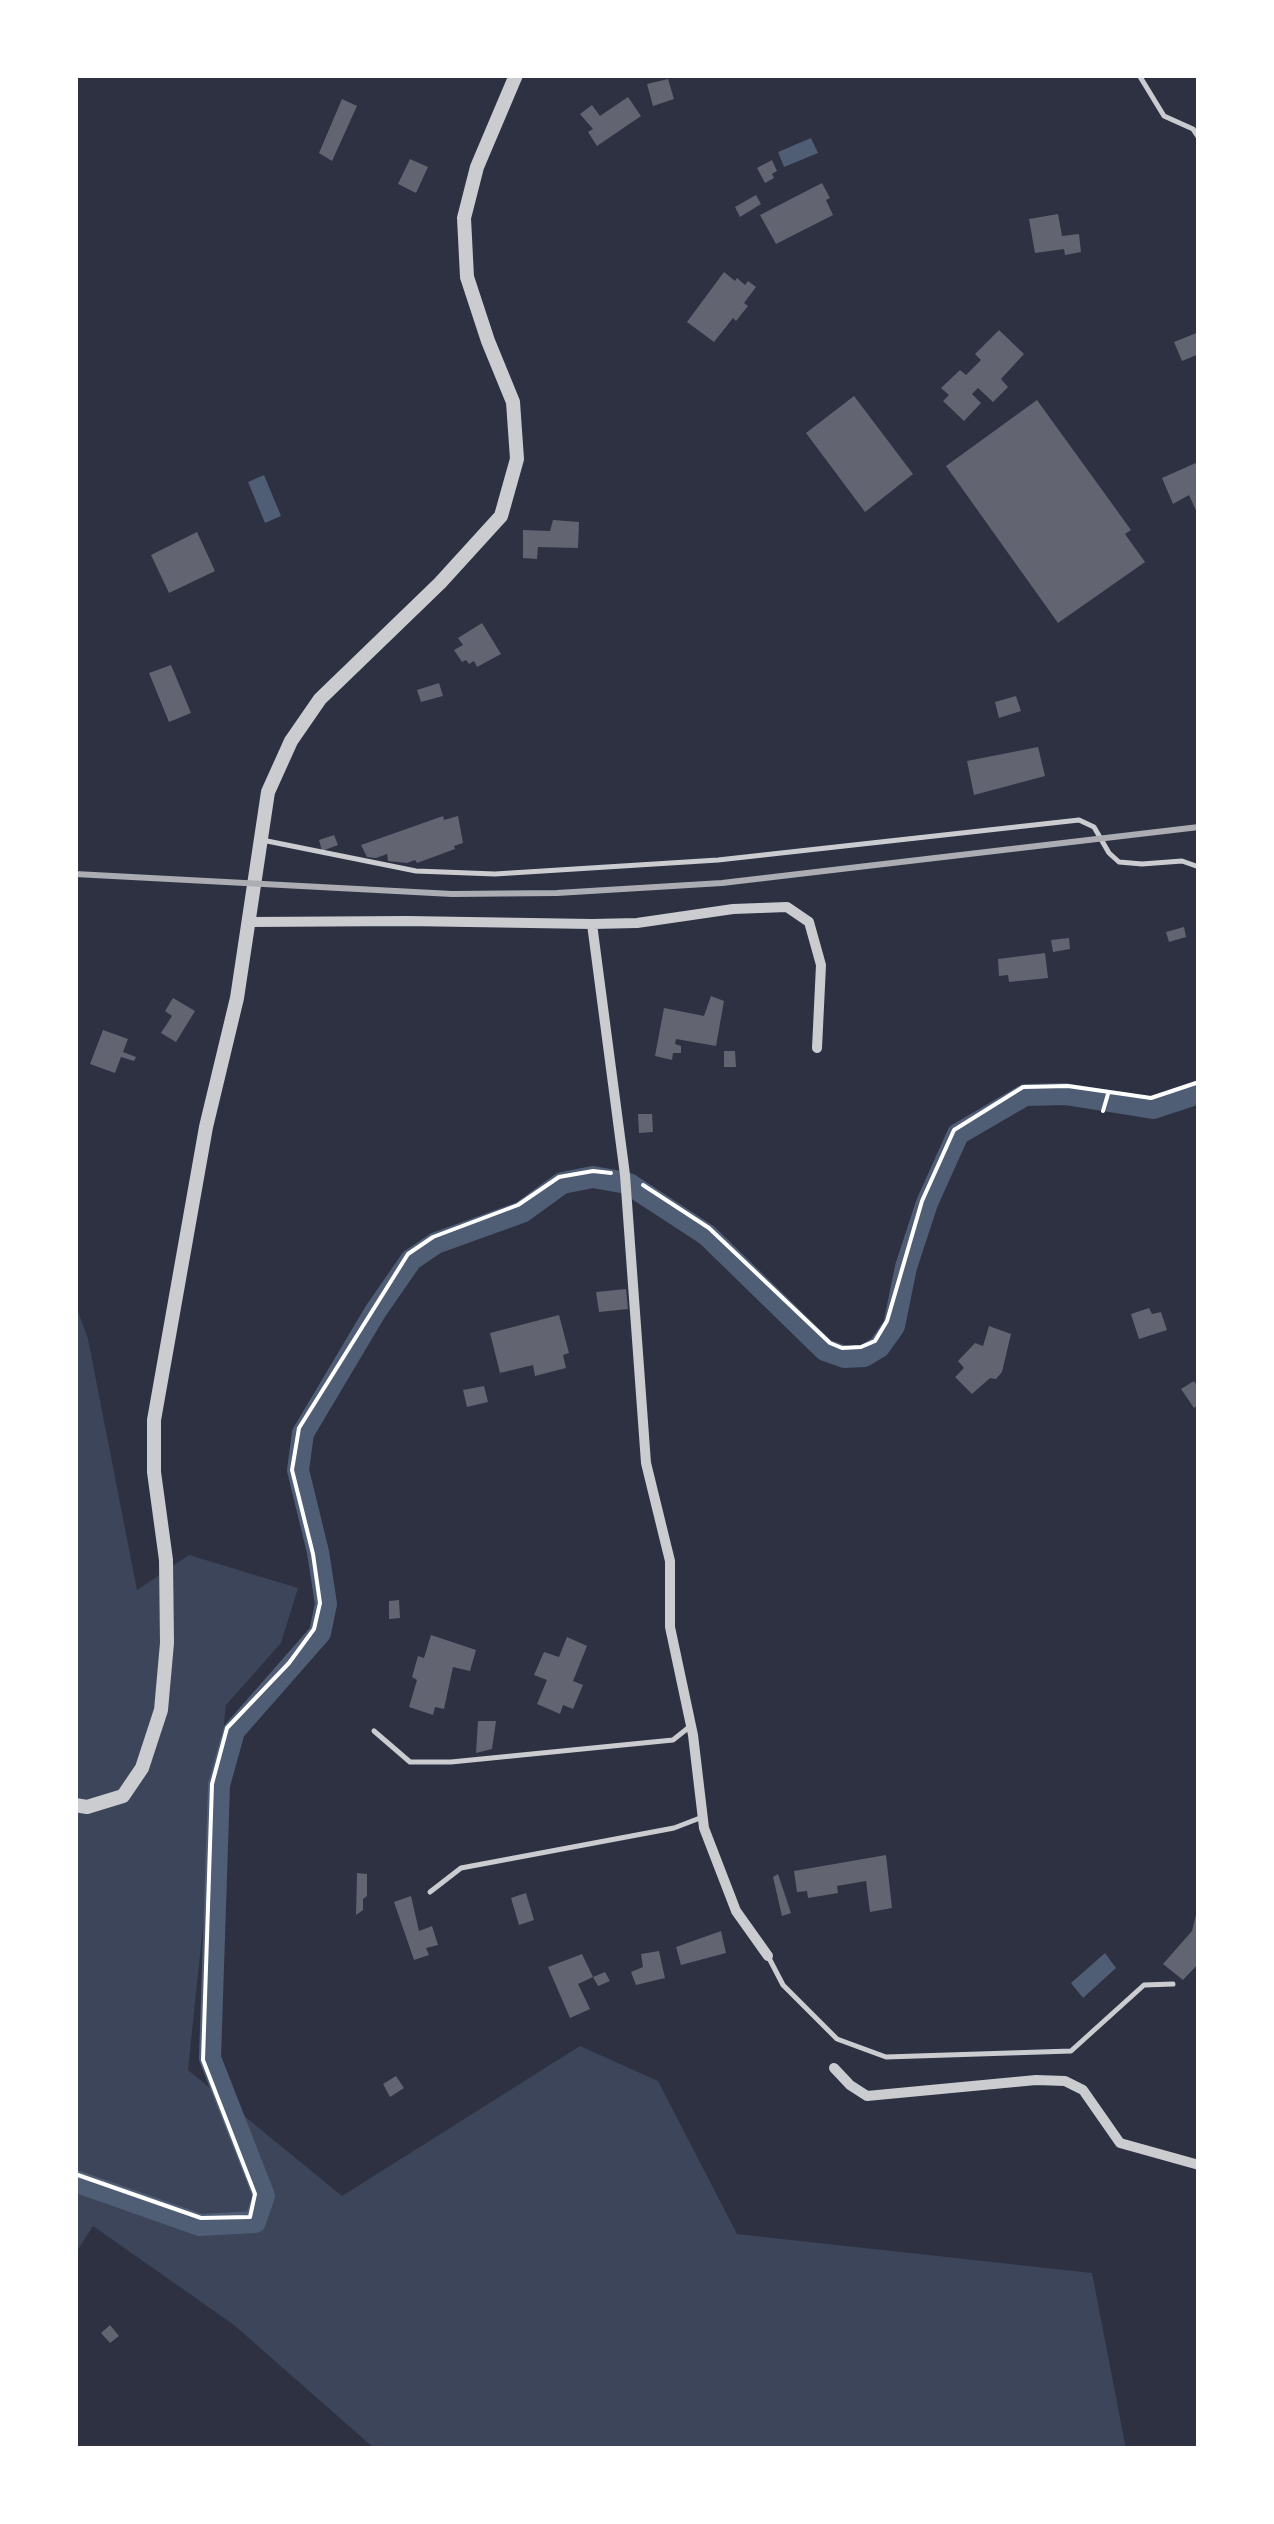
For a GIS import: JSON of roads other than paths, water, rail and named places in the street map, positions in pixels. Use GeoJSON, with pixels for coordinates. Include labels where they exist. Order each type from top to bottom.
{"type":"FeatureCollection","features":[{"type":"Feature","properties":{"kind":"street"},"geometry":{"type":"LineString","coordinates":[[75,1805],[87,1807],[123,1796],[142,1768],[161,1710],[166,1560],[154,1472],[154,1420],[206,1127],[237,998],[268,792],[302,722],[336,680],[440,583],[501,516],[517,459],[513,402],[468,278],[464,218],[477,166],[516,75]]}},
{"type":"Feature","properties":{"kind":"street"},"geometry":{"type":"LineString","coordinates":[[250,922],[637,923],[733,909],[787,907],[808,922],[820,965],[817,1048]]}},
{"type":"Feature","properties":{"kind":"street"},"geometry":{"type":"LineString","coordinates":[[592,924],[625,1175],[646,1463],[670,1561],[670,1627],[691,1726],[703,1817],[736,1911],[768,1956]]}},
{"type":"Feature","properties":{"kind":"street"},"geometry":{"type":"LineString","coordinates":[[834,2068],[867,2096],[1036,2080],[1066,2081],[1084,2090],[1120,2143],[1199,2165]]}},
{"type":"Feature","properties":{"kind":"lane"},"geometry":{"type":"LineString","coordinates":[[1139,75],[1164,116],[1194,130],[1199,138]]}},
{"type":"Feature","properties":{"kind":"lane"},"geometry":{"type":"LineString","coordinates":[[259,840],[416,871],[495,874],[718,860],[1080,820],[1094,828],[1109,854],[1119,862],[1182,861],[1199,867]]}},
{"type":"Feature","properties":{"kind":"lane"},"geometry":{"type":"LineString","coordinates":[[374,1732],[410,1762],[437,1762],[673,1740],[691,1726]]}},
{"type":"Feature","properties":{"kind":"lane"},"geometry":{"type":"LineString","coordinates":[[430,1892],[461,1868],[674,1828],[703,1817]]}},
{"type":"Feature","properties":{"kind":"lane"},"geometry":{"type":"LineString","coordinates":[[768,1956],[783,1985],[837,2038],[886,2057],[1071,2051],[1144,1985],[1173,1984]]}},
{"type":"Feature","properties":{"kind":"waterway"},"geometry":{"type":"LineString","coordinates":[[629,1184],[707,1235],[825,1350],[845,1357],[864,1356],[879,1347],[894,1326],[906,1267],[927,1203],[958,1134],[1025,1095],[1065,1094],[1153,1108],[1199,1093]]}},
{"type":"Feature","properties":{"kind":"waterway"},"geometry":{"type":"LineString","coordinates":[[75,2181],[200,2225],[255,2222],[264,2196],[210,2058],[219,1785],[234,1731],[320,1633],[326,1604],[298,1470],[303,1433],[375,1312],[411,1260],[436,1243],[522,1212],[562,1183],[593,1177],[621,1182]]}},
{"type":"Feature","properties":{"kind":"railway"},"geometry":{"type":"LineString","coordinates":[[75,874],[452,894],[557,893],[722,883],[1199,827]]}}]}
